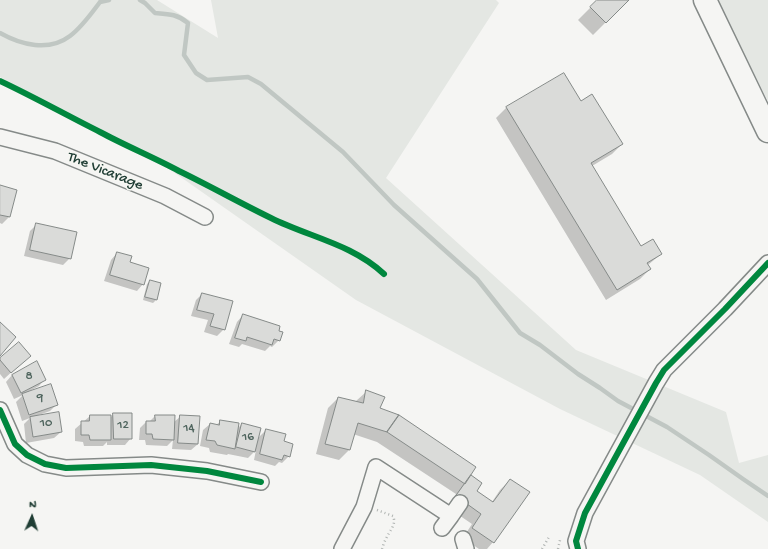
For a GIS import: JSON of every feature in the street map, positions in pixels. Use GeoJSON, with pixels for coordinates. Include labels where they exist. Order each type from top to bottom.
{"type":"FeatureCollection","features":[{"type":"Feature","properties":{"kind":"main road"},"geometry":{"type":"LineString","coordinates":[[705,0],[768,131]]}},
{"type":"Feature","properties":{"kind":"street","name":"The Vicarage"},"geometry":{"type":"LineString","coordinates":[[0,137],[55,151],[165,196],[205,217]]}},
{"type":"Feature","properties":{"kind":"street"},"geometry":{"type":"LineString","coordinates":[[578,549],[576,542],[585,513],[664,370],[725,309],[768,263]]}},
{"type":"Feature","properties":{"kind":"street"},"geometry":{"type":"LineString","coordinates":[[0,410],[15,444],[27,455],[45,464],[66,468],[150,465],[207,471],[261,482]]}},
{"type":"Feature","properties":{"kind":"street"},"geometry":{"type":"LineString","coordinates":[[342,549],[364,507],[376,467],[451,516]]}},
{"type":"Feature","properties":{"kind":"street"},"geometry":{"type":"LineString","coordinates":[[442,528],[460,503]]}},
{"type":"Feature","properties":{"kind":"path"},"geometry":{"type":"LineString","coordinates":[[375,510],[393,516],[395,519],[394,526],[382,549]]}},
{"type":"Feature","properties":{"kind":"path"},"geometry":{"type":"LineString","coordinates":[[542,549],[549,537]]}},
{"type":"Feature","properties":{"kind":"shaded area"},"geometry":{"type":"Polygon","coordinates":[[[0,0],[157,0],[218,38],[211,0],[496,0],[499,3],[386,178],[576,350],[726,412],[739,463],[768,455],[768,522],[700,475],[560,409],[356,300],[162,164],[0,77],[0,0]]]}},
{"type":"Feature","properties":{"kind":"shaded area"},"geometry":{"type":"Polygon","coordinates":[[[715,0],[768,0],[768,101],[723,14],[715,0]]]}},
{"type":"Feature","properties":{"kind":"building"},"geometry":{"type":"Polygon","coordinates":[[[597,0],[629,0],[606,23],[590,7],[597,0]]]}},
{"type":"Feature","properties":{"kind":"building"},"geometry":{"type":"Polygon","coordinates":[[[564,73],[581,101],[592,94],[623,144],[591,163],[641,246],[653,239],[662,254],[647,263],[651,269],[617,290],[506,107],[564,73]]]}},
{"type":"Feature","properties":{"kind":"building"},"geometry":{"type":"Polygon","coordinates":[[[0,185],[17,190],[10,217],[0,215],[0,185]]]}},
{"type":"Feature","properties":{"kind":"building"},"geometry":{"type":"Polygon","coordinates":[[[36,223],[77,232],[71,259],[30,250],[36,223]]]}},
{"type":"Feature","properties":{"kind":"building"},"geometry":{"type":"Polygon","coordinates":[[[117,252],[132,256],[130,262],[149,268],[144,285],[110,275],[117,252]]]}},
{"type":"Feature","properties":{"kind":"building"},"geometry":{"type":"Polygon","coordinates":[[[150,280],[161,283],[157,300],[145,297],[150,280]]]}},
{"type":"Feature","properties":{"kind":"building"},"geometry":{"type":"Polygon","coordinates":[[[202,293],[233,301],[225,330],[210,326],[214,314],[197,310],[202,293]]]}},
{"type":"Feature","properties":{"kind":"building"},"geometry":{"type":"Polygon","coordinates":[[[243,314],[280,326],[279,331],[283,332],[280,341],[274,339],[272,345],[247,337],[246,341],[235,338],[243,314]]]}},
{"type":"Feature","properties":{"kind":"building"},"geometry":{"type":"Polygon","coordinates":[[[0,322],[16,337],[0,356],[0,322]]]}},
{"type":"Feature","properties":{"kind":"building"},"geometry":{"type":"Polygon","coordinates":[[[19,342],[31,356],[11,373],[0,358],[19,342]]]}},
{"type":"Feature","properties":{"kind":"building"},"geometry":{"type":"Polygon","coordinates":[[[37,361],[46,380],[21,393],[12,375],[37,361]]]}},
{"type":"Feature","properties":{"kind":"building"},"geometry":{"type":"Polygon","coordinates":[[[51,384],[58,405],[29,415],[22,394],[51,384]]]}},
{"type":"Feature","properties":{"kind":"building"},"geometry":{"type":"Polygon","coordinates":[[[366,390],[385,397],[380,408],[399,415],[387,432],[358,423],[350,450],[325,444],[338,397],[363,403],[366,390]]]}},
{"type":"Feature","properties":{"kind":"building"},"geometry":{"type":"Polygon","coordinates":[[[59,412],[62,432],[33,437],[30,417],[59,412]]]}},
{"type":"Feature","properties":{"kind":"building"},"geometry":{"type":"Polygon","coordinates":[[[113,413],[132,413],[132,439],[114,439],[113,413]]]}},
{"type":"Feature","properties":{"kind":"building"},"geometry":{"type":"Polygon","coordinates":[[[90,415],[111,415],[111,440],[90,440],[89,435],[81,435],[81,421],[89,421],[90,415]]]}},
{"type":"Feature","properties":{"kind":"building"},"geometry":{"type":"Polygon","coordinates":[[[155,415],[175,415],[174,440],[153,439],[152,434],[146,434],[146,421],[155,421],[155,415]]]}},
{"type":"Feature","properties":{"kind":"building"},"geometry":{"type":"Polygon","coordinates":[[[180,415],[200,416],[198,444],[178,443],[180,415]]]}},
{"type":"Feature","properties":{"kind":"building"},"geometry":{"type":"Polygon","coordinates":[[[399,415],[476,467],[465,484],[387,432],[399,415]]]}},
{"type":"Feature","properties":{"kind":"building"},"geometry":{"type":"Polygon","coordinates":[[[220,420],[239,423],[235,449],[217,445],[215,441],[206,440],[210,423],[219,425],[220,420]]]}},
{"type":"Feature","properties":{"kind":"building"},"geometry":{"type":"Polygon","coordinates":[[[242,423],[261,428],[255,452],[236,447],[242,423]]]}},
{"type":"Feature","properties":{"kind":"building"},"geometry":{"type":"Polygon","coordinates":[[[266,429],[286,434],[284,441],[293,444],[290,457],[284,455],[282,460],[260,454],[266,429]]]}},
{"type":"Feature","properties":{"kind":"building"},"geometry":{"type":"Polygon","coordinates":[[[471,475],[482,483],[477,491],[493,502],[510,479],[530,492],[494,543],[472,528],[481,514],[456,496],[471,475]]]}},
{"type":"Feature","properties":{"kind":"waterway"},"geometry":{"type":"LineString","coordinates":[[0,33],[17,41],[35,45],[53,44],[70,36],[90,16],[100,2],[109,0]]}},
{"type":"Feature","properties":{"kind":"waterway"},"geometry":{"type":"LineString","coordinates":[[140,0],[155,13],[176,16],[188,23],[184,55],[196,73],[207,80],[248,77],[261,84],[343,152],[394,205],[477,279],[520,333],[540,345],[578,374],[618,401],[667,427],[768,496]]}},
{"type":"Feature","properties":{"kind":"cycle path"},"geometry":{"type":"LineString","coordinates":[[0,81],[285,225],[330,242],[358,255],[384,274]]}},
{"type":"Feature","properties":{"kind":"cycle path"},"geometry":{"type":"LineString","coordinates":[[578,549],[576,541],[585,513],[664,370],[725,309],[768,263]]}},
{"type":"Feature","properties":{"kind":"cycle path"},"geometry":{"type":"LineString","coordinates":[[0,410],[15,444],[27,455],[45,464],[66,468],[151,465],[207,471],[261,482]]}}]}
